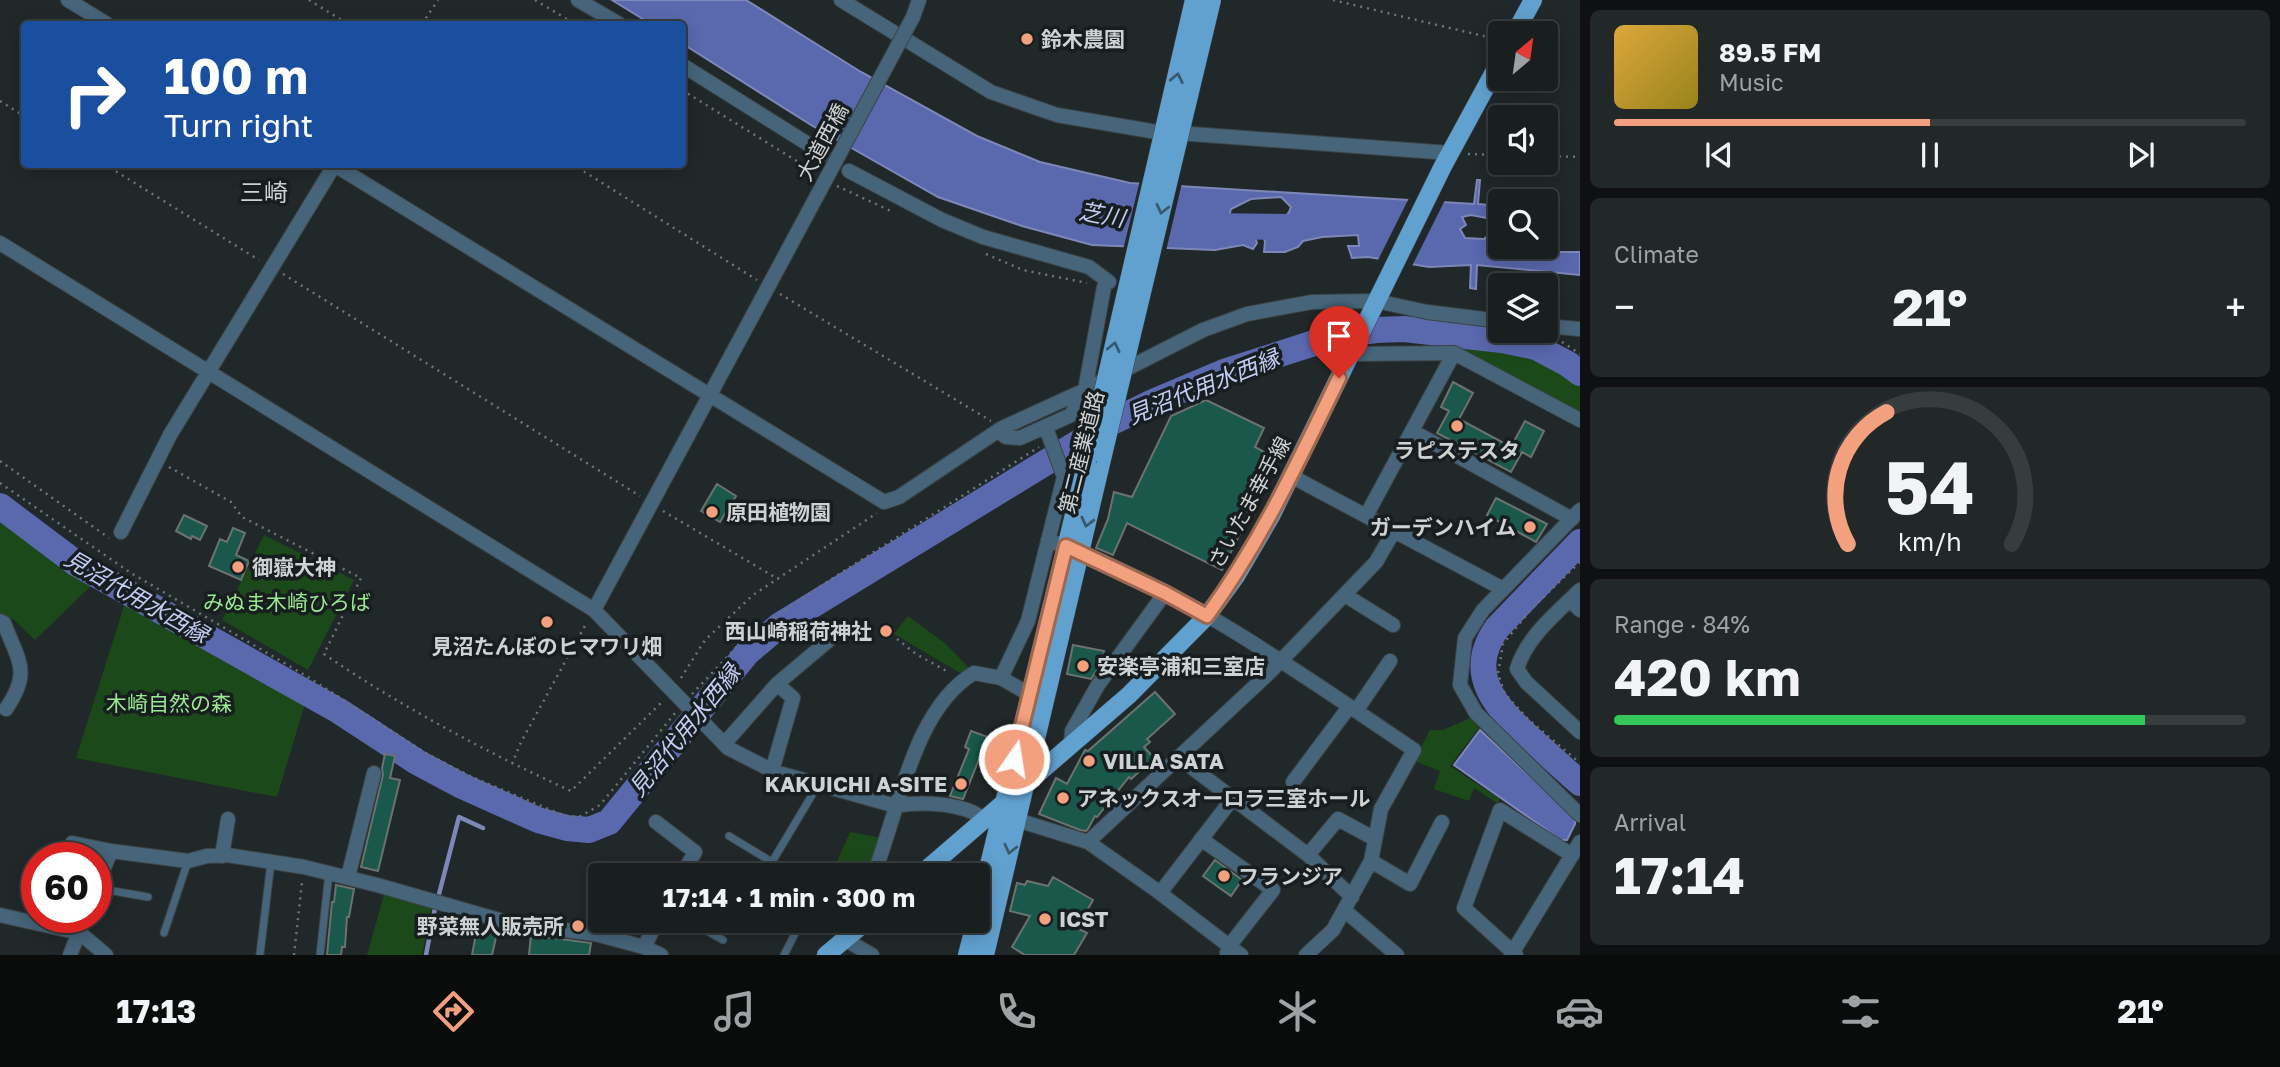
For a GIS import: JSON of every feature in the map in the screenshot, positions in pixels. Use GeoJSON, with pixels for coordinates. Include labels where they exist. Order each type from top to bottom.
{"type":"FeatureCollection","features":[{"type":"Feature","properties":{"kind":"main road","name":"第二産業道路"},"geometry":{"type":"LineString","coordinates":[[1095,458],[1194,0]]}},
{"type":"Feature","properties":{"kind":"main road","name":"第二産業道路"},"geometry":{"type":"LineString","coordinates":[[985,955],[1026,783],[1073,549],[1212,0]]}},
{"type":"Feature","properties":{"kind":"main road"},"geometry":{"type":"LineString","coordinates":[[1522,21],[1533,0]]}},
{"type":"Feature","properties":{"kind":"main road","name":"さいたま幸手線"},"geometry":{"type":"LineString","coordinates":[[934,863],[1129,695],[1207,616],[1253,547],[1291,476],[1376,301],[1488,83]]}},
{"type":"Feature","properties":{"kind":"main road","name":"第二産業道路"},"geometry":{"type":"LineString","coordinates":[[990,863],[1029,694],[1073,549]]}},
{"type":"Feature","properties":{"kind":"main road"},"geometry":{"type":"LineString","coordinates":[[826,955],[848,933]]}},
{"type":"Feature","properties":{"kind":"main road"},"geometry":{"type":"LineString","coordinates":[[967,955],[973,933]]}},
{"type":"Feature","properties":{"kind":"street"},"geometry":{"type":"LineString","coordinates":[[68,0],[102,21]]}},
{"type":"Feature","properties":{"kind":"street"},"geometry":{"type":"LineString","coordinates":[[578,0],[614,21]]}},
{"type":"Feature","properties":{"kind":"street"},"geometry":{"type":"LineString","coordinates":[[841,0],[991,92],[1057,116],[1142,130],[1447,160]]}},
{"type":"Feature","properties":{"kind":"street","name":"大道西橋"},"geometry":{"type":"LineString","coordinates":[[594,610],[711,394],[772,290],[913,17],[919,0]]}},
{"type":"Feature","properties":{"kind":"street"},"geometry":{"type":"LineString","coordinates":[[686,68],[824,154]]}},
{"type":"Feature","properties":{"kind":"street"},"geometry":{"type":"LineString","coordinates":[[121,532],[157,461],[332,168]]}},
{"type":"Feature","properties":{"kind":"street"},"geometry":{"type":"LineString","coordinates":[[339,168],[884,502],[899,497],[1000,429],[1203,330],[1240,316],[1311,302],[1376,301],[1427,312],[1488,320]]}},
{"type":"Feature","properties":{"kind":"street"},"geometry":{"type":"LineString","coordinates":[[849,171],[942,220],[984,237],[1089,267],[1107,284],[1084,390],[1071,415],[1050,437],[1006,437],[1000,429]]}},
{"type":"Feature","properties":{"kind":"street"},"geometry":{"type":"LineString","coordinates":[[0,243],[594,610],[728,748],[772,771],[818,785],[896,806],[908,803],[963,808],[972,810],[983,819]]}},
{"type":"Feature","properties":{"kind":"street"},"geometry":{"type":"LineString","coordinates":[[1558,327],[1580,329]]}},
{"type":"Feature","properties":{"kind":"street"},"geometry":{"type":"LineString","coordinates":[[1353,349],[1454,353],[1580,420]]}},
{"type":"Feature","properties":{"kind":"street"},"geometry":{"type":"LineString","coordinates":[[1366,516],[1454,353]]}},
{"type":"Feature","properties":{"kind":"street"},"geometry":{"type":"LineString","coordinates":[[1412,431],[1576,514],[1483,610],[1465,638],[1460,685],[1476,713],[1580,815]]}},
{"type":"Feature","properties":{"kind":"street"},"geometry":{"type":"LineString","coordinates":[[1001,678],[1028,621],[1064,477],[1050,437]]}},
{"type":"Feature","properties":{"kind":"street"},"geometry":{"type":"LineString","coordinates":[[1291,476],[1503,589]]}},
{"type":"Feature","properties":{"kind":"street"},"geometry":{"type":"LineString","coordinates":[[1088,842],[1281,661],[1376,562],[1394,531]]}},
{"type":"Feature","properties":{"kind":"street"},"geometry":{"type":"LineString","coordinates":[[1048,540],[1073,549],[1207,616],[1281,661],[1414,750],[1381,809],[1371,861],[1333,930],[1306,955]]}},
{"type":"Feature","properties":{"kind":"street"},"geometry":{"type":"LineString","coordinates":[[1071,744],[1072,731],[1098,685],[1165,593]]}},
{"type":"Feature","properties":{"kind":"street"},"geometry":{"type":"LineString","coordinates":[[1345,595],[1393,625]]}},
{"type":"Feature","properties":{"kind":"street"},"geometry":{"type":"LineString","coordinates":[[1577,600],[1537,635],[1517,669],[1526,682],[1580,732]]}},
{"type":"Feature","properties":{"kind":"street"},"geometry":{"type":"LineString","coordinates":[[0,621],[4,623],[23,674],[16,694],[3,708]]}},
{"type":"Feature","properties":{"kind":"street"},"geometry":{"type":"LineString","coordinates":[[725,743],[777,684],[835,635]]}},
{"type":"Feature","properties":{"kind":"street"},"geometry":{"type":"LineString","coordinates":[[1293,782],[1391,661]]}},
{"type":"Feature","properties":{"kind":"street"},"geometry":{"type":"LineString","coordinates":[[877,863],[923,734],[950,690],[974,673],[1001,678],[1029,694]]}},
{"type":"Feature","properties":{"kind":"street"},"geometry":{"type":"LineString","coordinates":[[772,771],[793,698],[777,684]]}},
{"type":"Feature","properties":{"kind":"street"},"geometry":{"type":"LineString","coordinates":[[1178,757],[1308,855],[1352,897]]}},
{"type":"Feature","properties":{"kind":"street"},"geometry":{"type":"LineString","coordinates":[[348,877],[374,773]]}},
{"type":"Feature","properties":{"kind":"street"},"geometry":{"type":"LineString","coordinates":[[1160,893],[1233,798]]}},
{"type":"Feature","properties":{"kind":"street"},"geometry":{"type":"LineString","coordinates":[[1572,855],[1500,810],[1464,908],[1513,954],[1580,842]]}},
{"type":"Feature","properties":{"kind":"street"},"geometry":{"type":"LineString","coordinates":[[222,856],[228,819]]}},
{"type":"Feature","properties":{"kind":"street"},"geometry":{"type":"LineString","coordinates":[[1308,855],[1338,819],[1375,839]]}},
{"type":"Feature","properties":{"kind":"street"},"geometry":{"type":"LineString","coordinates":[[1017,820],[1088,842],[1160,893],[1232,952],[1273,890],[1201,839]]}},
{"type":"Feature","properties":{"kind":"street"},"geometry":{"type":"LineString","coordinates":[[656,822],[695,852],[689,863]]}},
{"type":"Feature","properties":{"kind":"street"},"geometry":{"type":"LineString","coordinates":[[1371,861],[1410,884],[1442,822]]}},
{"type":"Feature","properties":{"kind":"street"},"geometry":{"type":"LineString","coordinates":[[112,851],[188,861],[207,856],[222,856],[271,862],[348,877],[510,923],[595,934],[644,947],[661,955]]}},
{"type":"Feature","properties":{"kind":"street"},"geometry":{"type":"LineString","coordinates":[[1344,910],[1397,955]]}},
{"type":"Feature","properties":{"kind":"street"},"geometry":{"type":"LineString","coordinates":[[0,915],[21,917]]}},
{"type":"Feature","properties":{"kind":"street"},"geometry":{"type":"LineString","coordinates":[[70,955],[80,933],[106,955]]}},
{"type":"Feature","properties":{"kind":"street"},"geometry":{"type":"LineString","coordinates":[[644,947],[651,933]]}},
{"type":"Feature","properties":{"kind":"street"},"geometry":{"type":"LineString","coordinates":[[850,933],[872,955]]}},
{"type":"Feature","properties":{"kind":"lane"},"geometry":{"type":"LineString","coordinates":[[729,836],[772,862],[818,785]]}},
{"type":"Feature","properties":{"kind":"lane"},"geometry":{"type":"LineString","coordinates":[[164,933],[188,861]]}},
{"type":"Feature","properties":{"kind":"lane"},"geometry":{"type":"LineString","coordinates":[[260,954],[271,862]]}},
{"type":"Feature","properties":{"kind":"lane"},"geometry":{"type":"LineString","coordinates":[[320,955],[329,873]]}},
{"type":"Feature","properties":{"kind":"lane"},"geometry":{"type":"LineString","coordinates":[[112,890],[148,897]]}},
{"type":"Feature","properties":{"kind":"lane"},"geometry":{"type":"LineString","coordinates":[[711,933],[723,940]]}},
{"type":"Feature","properties":{"kind":"lane"},"geometry":{"type":"LineString","coordinates":[[784,955],[795,933]]}},
{"type":"Feature","properties":{"kind":"path"},"geometry":{"type":"LineString","coordinates":[[309,0],[343,21]]}},
{"type":"Feature","properties":{"kind":"path"},"geometry":{"type":"LineString","coordinates":[[424,21],[438,0]]}},
{"type":"Feature","properties":{"kind":"path"},"geometry":{"type":"LineString","coordinates":[[535,0],[570,21]]}},
{"type":"Feature","properties":{"kind":"path"},"geometry":{"type":"LineString","coordinates":[[1333,0],[1488,37]]}},
{"type":"Feature","properties":{"kind":"path"},"geometry":{"type":"LineString","coordinates":[[686,92],[814,171]]}},
{"type":"Feature","properties":{"kind":"path"},"geometry":{"type":"LineString","coordinates":[[0,101],[21,114]]}},
{"type":"Feature","properties":{"kind":"path"},"geometry":{"type":"LineString","coordinates":[[1447,160],[1488,156]]}},
{"type":"Feature","properties":{"kind":"path"},"geometry":{"type":"LineString","coordinates":[[1558,156],[1580,157]]}},
{"type":"Feature","properties":{"kind":"path"},"geometry":{"type":"LineString","coordinates":[[110,168],[778,579]]}},
{"type":"Feature","properties":{"kind":"path"},"geometry":{"type":"LineString","coordinates":[[578,168],[1000,429]]}},
{"type":"Feature","properties":{"kind":"path"},"geometry":{"type":"LineString","coordinates":[[0,483],[131,573],[297,670],[426,754],[472,777],[565,816],[579,817],[600,805],[748,635],[1050,437]]}},
{"type":"Feature","properties":{"kind":"path"},"geometry":{"type":"LineString","coordinates":[[0,461],[110,538],[121,532]]}},
{"type":"Feature","properties":{"kind":"path"},"geometry":{"type":"LineString","coordinates":[[157,461],[232,502],[242,517],[361,578],[324,654],[355,675],[512,764],[571,791],[673,691],[705,640],[753,595],[881,510],[884,502]]}},
{"type":"Feature","properties":{"kind":"path"},"geometry":{"type":"LineString","coordinates":[[512,764],[521,742],[594,610]]}},
{"type":"Feature","properties":{"kind":"path"},"geometry":{"type":"LineString","coordinates":[[897,639],[916,654],[962,680]]}},
{"type":"Feature","properties":{"kind":"path"},"geometry":{"type":"LineString","coordinates":[[294,955],[303,873]]}},
{"type":"Feature","properties":{"kind":"green space"},"geometry":{"type":"Polygon","coordinates":[[[1459,342],[1523,352],[1566,371],[1580,381],[1580,413],[1458,346],[1459,342]]]}},
{"type":"Feature","properties":{"kind":"green space","name":"木崎自然の森"},"geometry":{"type":"Polygon","coordinates":[[[0,512],[82,573],[306,700],[277,797],[76,758],[125,603],[92,585],[35,640],[13,619],[0,616],[0,512]]]}},
{"type":"Feature","properties":{"kind":"green space","name":"みぬま木崎ひろば"},"geometry":{"type":"Polygon","coordinates":[[[264,535],[354,580],[308,670],[222,620],[264,535]]]}},
{"type":"Feature","properties":{"kind":"green space"},"geometry":{"type":"Polygon","coordinates":[[[908,616],[946,644],[970,669],[962,674],[894,634],[908,616]]]}},
{"type":"Feature","properties":{"kind":"green space"},"geometry":{"type":"Polygon","coordinates":[[[1470,718],[1479,728],[1450,766],[1500,799],[1497,803],[1474,788],[1469,801],[1434,789],[1440,771],[1414,761],[1430,730],[1443,730],[1470,718]]]}},
{"type":"Feature","properties":{"kind":"green space"},"geometry":{"type":"Polygon","coordinates":[[[850,832],[882,838],[873,863],[836,863],[850,832]]]}},
{"type":"Feature","properties":{"kind":"green space"},"geometry":{"type":"Polygon","coordinates":[[[384,895],[432,907],[422,955],[367,955],[384,895]]]}},
{"type":"Feature","properties":{"kind":"water"},"geometry":{"type":"Polygon","coordinates":[[[612,0],[746,0],[861,72],[977,136],[1040,162],[1130,183],[1474,204],[1477,180],[1480,180],[1478,204],[1488,205],[1488,216],[1486,218],[1471,215],[1462,217],[1466,225],[1460,229],[1465,238],[1484,239],[1488,236],[1488,259],[1558,259],[1558,252],[1580,252],[1580,275],[1477,265],[1476,289],[1470,288],[1471,265],[1429,267],[1368,257],[1352,258],[1348,246],[1359,246],[1358,235],[1303,241],[1298,247],[1285,252],[1264,252],[1263,235],[1254,234],[1257,243],[1253,249],[1243,245],[1215,250],[1092,245],[1022,226],[938,197],[811,125],[686,46],[686,21],[646,21],[612,0]],[[1281,197],[1251,199],[1231,209],[1229,216],[1238,222],[1241,231],[1284,218],[1291,207],[1281,197]]]}},
{"type":"Feature","properties":{"kind":"water"},"geometry":{"type":"Polygon","coordinates":[[[1480,730],[1575,818],[1567,840],[1561,840],[1454,765],[1480,730]]]}},
{"type":"Feature","properties":{"kind":"pier"},"geometry":{"type":"Polygon","coordinates":[[[1140,180],[1182,183],[1166,251],[1123,250],[1140,180]]]}},
{"type":"Feature","properties":{"kind":"pier"},"geometry":{"type":"Polygon","coordinates":[[[1410,196],[1446,198],[1411,268],[1377,262],[1410,196]]]}},
{"type":"Feature","properties":{"kind":"building","name":"ラピステスタ"},"geometry":{"type":"Polygon","coordinates":[[[1453,382],[1473,393],[1459,419],[1511,447],[1525,421],[1544,431],[1531,457],[1522,452],[1511,472],[1437,433],[1449,411],[1441,407],[1453,382]]]}},
{"type":"Feature","properties":{"kind":"building"},"geometry":{"type":"Polygon","coordinates":[[[1206,400],[1264,428],[1255,447],[1277,459],[1222,570],[1127,523],[1113,555],[1096,548],[1108,519],[1114,492],[1132,497],[1171,416],[1206,400]]]}},
{"type":"Feature","properties":{"kind":"building"},"geometry":{"type":"Polygon","coordinates":[[[717,484],[736,496],[720,522],[701,511],[717,484]]]}},
{"type":"Feature","properties":{"kind":"building"},"geometry":{"type":"Polygon","coordinates":[[[1496,498],[1547,524],[1536,542],[1487,515],[1496,498]]]}},
{"type":"Feature","properties":{"kind":"building"},"geometry":{"type":"Polygon","coordinates":[[[184,515],[207,526],[200,540],[192,536],[191,539],[176,531],[184,515]]]}},
{"type":"Feature","properties":{"kind":"building"},"geometry":{"type":"Polygon","coordinates":[[[233,528],[245,533],[236,555],[249,561],[241,580],[209,566],[220,539],[227,542],[233,528]]]}},
{"type":"Feature","properties":{"kind":"building"},"geometry":{"type":"Polygon","coordinates":[[[1073,645],[1104,651],[1102,663],[1091,679],[1067,674],[1073,645]]]}},
{"type":"Feature","properties":{"kind":"building"},"geometry":{"type":"Polygon","coordinates":[[[1155,692],[1175,714],[1147,739],[1150,742],[1144,747],[1154,758],[1131,779],[1129,777],[1097,817],[1095,816],[1088,829],[1080,830],[1039,814],[1056,778],[1067,784],[1085,750],[1088,751],[1155,692]]]}},
{"type":"Feature","properties":{"kind":"building"},"geometry":{"type":"Polygon","coordinates":[[[971,731],[988,737],[963,799],[950,796],[969,749],[965,747],[971,731]]]}},
{"type":"Feature","properties":{"kind":"building"},"geometry":{"type":"Polygon","coordinates":[[[385,754],[395,756],[390,778],[400,780],[378,871],[361,867],[383,775],[385,754]]]}},
{"type":"Feature","properties":{"kind":"building","name":"フランジア"},"geometry":{"type":"Polygon","coordinates":[[[1215,860],[1242,880],[1231,896],[1203,876],[1215,860]]]}},
{"type":"Feature","properties":{"kind":"building"},"geometry":{"type":"Polygon","coordinates":[[[1053,877],[1093,900],[1077,928],[1087,933],[1074,955],[1025,955],[1012,947],[1030,916],[1010,911],[1017,883],[1025,885],[1027,881],[1048,886],[1053,877]]]}},
{"type":"Feature","properties":{"kind":"building"},"geometry":{"type":"Polygon","coordinates":[[[336,885],[354,889],[347,917],[345,947],[342,947],[341,955],[327,955],[332,902],[336,885]]]}},
{"type":"Feature","properties":{"kind":"building"},"geometry":{"type":"Polygon","coordinates":[[[477,929],[497,933],[492,955],[472,955],[477,929]]]}},
{"type":"Feature","properties":{"kind":"building"},"geometry":{"type":"Polygon","coordinates":[[[531,935],[591,943],[589,955],[529,955],[531,935]]]}},
{"type":"Feature","properties":{"kind":"waterway","name":"芝川"},"geometry":{"type":"LineString","coordinates":[[1202,226],[1293,227]]}},
{"type":"Feature","properties":{"kind":"waterway","name":"見沼代用水西縁"},"geometry":{"type":"LineString","coordinates":[[0,506],[77,564],[339,711],[417,762],[462,786],[538,820],[567,828],[589,830],[609,822],[747,653],[780,625],[1112,422],[1153,402],[1224,372],[1339,335],[1376,330],[1404,329],[1502,340],[1536,347],[1580,373]]}},
{"type":"Feature","properties":{"kind":"waterway","name":"見沼代用水西縁"},"geometry":{"type":"LineString","coordinates":[[1580,542],[1497,628],[1488,645],[1484,661],[1484,676],[1497,703],[1518,727],[1580,783]]}},
{"type":"Feature","properties":{"kind":"waterway"},"geometry":{"type":"LineString","coordinates":[[438,898],[459,817],[483,828]]}},
{"type":"Feature","properties":{"kind":"waterway"},"geometry":{"type":"LineString","coordinates":[[426,955],[435,908]]}},
{"type":"Feature","properties":{"kind":"place","name":"鈴木農園"},"geometry":{"type":"Point","coordinates":[1027,39]}},
{"type":"Feature","properties":{"kind":"place","name":"ラピステスタ"},"geometry":{"type":"Point","coordinates":[1457,426]}},
{"type":"Feature","properties":{"kind":"place","name":"原田植物園"},"geometry":{"type":"Point","coordinates":[712,512]}},
{"type":"Feature","properties":{"kind":"place","name":"ガーデンハイム"},"geometry":{"type":"Point","coordinates":[1530,527]}},
{"type":"Feature","properties":{"kind":"place","name":"御嶽大神"},"geometry":{"type":"Point","coordinates":[238,567]}},
{"type":"Feature","properties":{"kind":"place","name":"見沼たんぼのヒマワリ畑"},"geometry":{"type":"Point","coordinates":[547,622]}},
{"type":"Feature","properties":{"kind":"place","name":"西山崎稲荷神社"},"geometry":{"type":"Point","coordinates":[886,631]}},
{"type":"Feature","properties":{"kind":"place","name":"安楽亭浦和三室店"},"geometry":{"type":"Point","coordinates":[1083,666]}},
{"type":"Feature","properties":{"kind":"place","name":"VILLA SATA"},"geometry":{"type":"Point","coordinates":[1089,761]}},
{"type":"Feature","properties":{"kind":"place","name":"KAKUICHI A-SITE"},"geometry":{"type":"Point","coordinates":[961,784]}},
{"type":"Feature","properties":{"kind":"place","name":"アネックスオーロラ三室ホール"},"geometry":{"type":"Point","coordinates":[1063,798]}},
{"type":"Feature","properties":{"kind":"place","name":"フランジア"},"geometry":{"type":"Point","coordinates":[1224,876]}},
{"type":"Feature","properties":{"kind":"place","name":"ICST"},"geometry":{"type":"Point","coordinates":[1045,919]}},
{"type":"Feature","properties":{"kind":"place","name":"野菜無人販売所"},"geometry":{"type":"Point","coordinates":[578,926]}},
{"type":"Feature","properties":{"kind":"district","name":"三崎"},"geometry":{"type":"Point","coordinates":[264,191]}},
{"type":"Feature","properties":{"kind":"route"},"geometry":{"type":"LineString","coordinates":[[1014,759],[1066,546],[1207,616],[1236,576],[1271,516],[1339,378]]}}]}
